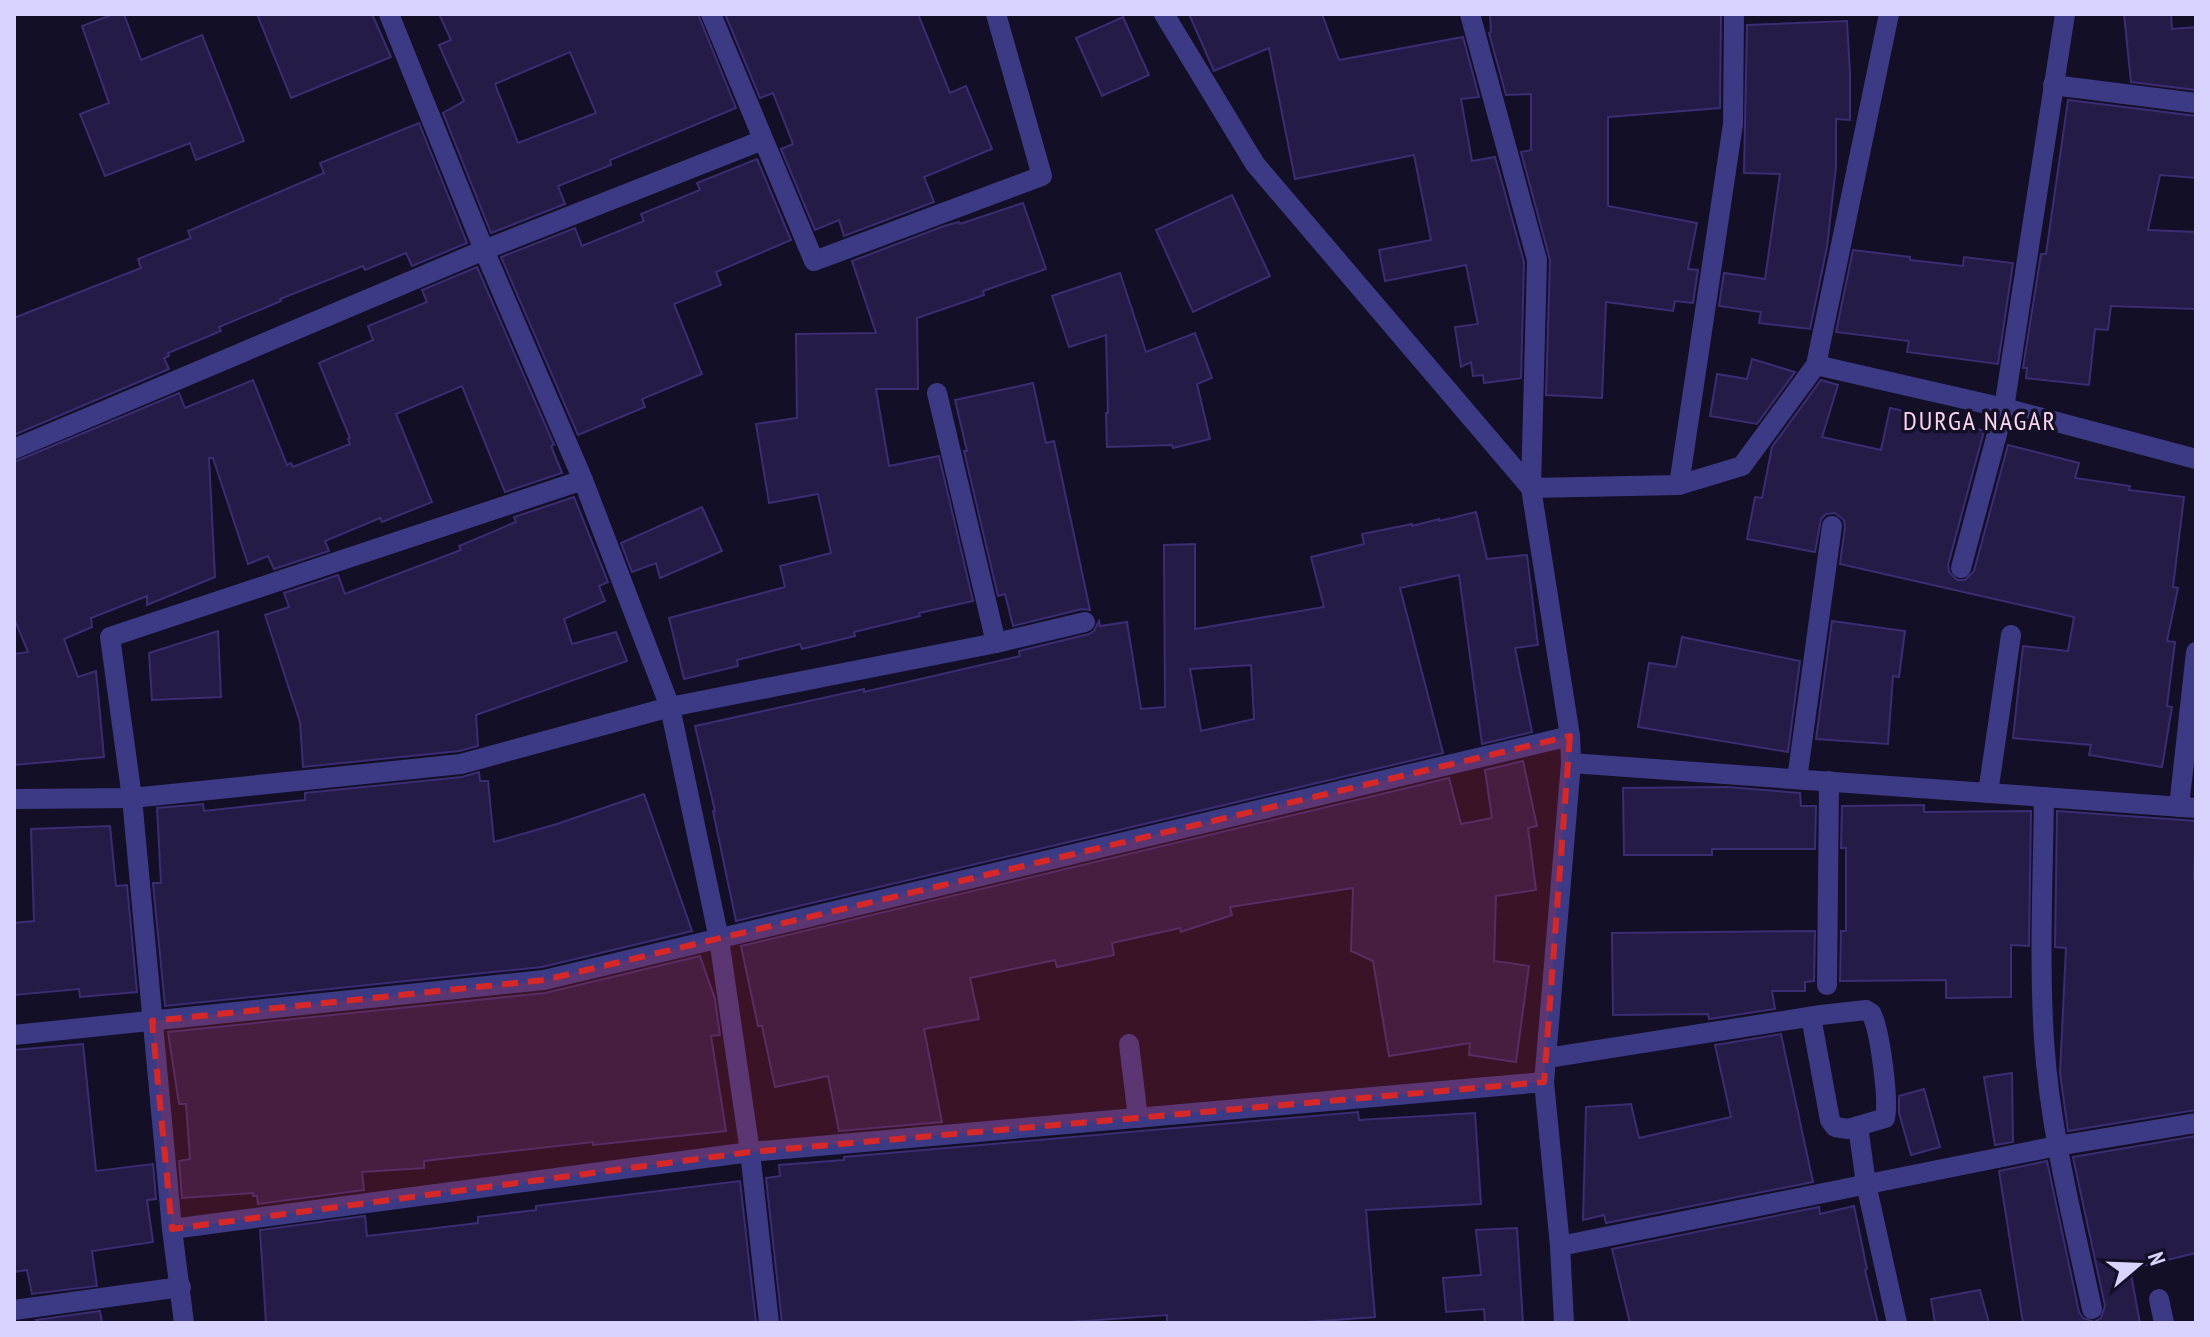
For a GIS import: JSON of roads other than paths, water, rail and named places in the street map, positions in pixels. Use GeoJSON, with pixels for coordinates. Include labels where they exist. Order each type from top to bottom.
{"type":"FeatureCollection","features":[{"type":"Feature","properties":{"kind":"street"},"geometry":{"type":"LineString","coordinates":[[389,14],[484,250],[583,480],[670,707],[719,939],[750,1152],[769,1323]]}},
{"type":"Feature","properties":{"kind":"street"},"geometry":{"type":"LineString","coordinates":[[711,14],[814,261],[1042,176],[996,14]]}},
{"type":"Feature","properties":{"kind":"street"},"geometry":{"type":"LineString","coordinates":[[1164,14],[1255,164],[1531,488]]}},
{"type":"Feature","properties":{"kind":"street"},"geometry":{"type":"LineString","coordinates":[[1470,14],[1537,260],[1531,488],[1570,736],[1571,763],[1544,1082],[1564,1323]]}},
{"type":"Feature","properties":{"kind":"street"},"geometry":{"type":"LineString","coordinates":[[1679,485],[1733,124],[1734,14]]}},
{"type":"Feature","properties":{"kind":"street"},"geometry":{"type":"LineString","coordinates":[[1531,488],[1679,485],[1742,466],[1816,365],[1889,14]]}},
{"type":"Feature","properties":{"kind":"street"},"geometry":{"type":"LineString","coordinates":[[1961,568],[2004,408],[2065,14]]}},
{"type":"Feature","properties":{"kind":"street"},"geometry":{"type":"LineString","coordinates":[[2053,85],[2196,103]]}},
{"type":"Feature","properties":{"kind":"street"},"geometry":{"type":"LineString","coordinates":[[14,449],[484,250],[763,140]]}},
{"type":"Feature","properties":{"kind":"street"},"geometry":{"type":"LineString","coordinates":[[1816,365],[2004,408],[2196,459]]}},
{"type":"Feature","properties":{"kind":"street"},"geometry":{"type":"LineString","coordinates":[[937,393],[996,643]]}},
{"type":"Feature","properties":{"kind":"street"},"geometry":{"type":"LineString","coordinates":[[184,1323],[172,1229],[132,798],[110,637],[583,480]]}},
{"type":"Feature","properties":{"kind":"street"},"geometry":{"type":"LineString","coordinates":[[1797,779],[1832,526]]}},
{"type":"Feature","properties":{"kind":"street"},"geometry":{"type":"LineString","coordinates":[[14,799],[132,798],[461,764],[670,707],[996,643],[1085,622]]}},
{"type":"Feature","properties":{"kind":"street"},"geometry":{"type":"LineString","coordinates":[[1988,793],[2011,635]]}},
{"type":"Feature","properties":{"kind":"street"},"geometry":{"type":"LineString","coordinates":[[1571,763],[2188,807],[2196,652]]}},
{"type":"Feature","properties":{"kind":"street"},"geometry":{"type":"LineString","coordinates":[[14,1035],[544,980],[1570,736]]}},
{"type":"Feature","properties":{"kind":"street"},"geometry":{"type":"LineString","coordinates":[[1827,985],[1829,781]]}},
{"type":"Feature","properties":{"kind":"street"},"geometry":{"type":"LineString","coordinates":[[2044,797],[2044,1042],[2057,1146],[2092,1309]]}},
{"type":"Feature","properties":{"kind":"street"},"geometry":{"type":"LineString","coordinates":[[1547,1058],[1811,1017],[1866,1010],[1874,1017],[1887,1100],[1885,1118],[1842,1130],[1835,1127],[1830,1120],[1811,1017]]}},
{"type":"Feature","properties":{"kind":"street"},"geometry":{"type":"LineString","coordinates":[[1129,1044],[1138,1118]]}},
{"type":"Feature","properties":{"kind":"street"},"geometry":{"type":"LineString","coordinates":[[172,1229],[750,1152],[1544,1082]]}},
{"type":"Feature","properties":{"kind":"street"},"geometry":{"type":"LineString","coordinates":[[1560,1246],[2057,1146],[2196,1123]]}},
{"type":"Feature","properties":{"kind":"street"},"geometry":{"type":"LineString","coordinates":[[1858,1126],[1866,1184],[1897,1323]]}},
{"type":"Feature","properties":{"kind":"street"},"geometry":{"type":"LineString","coordinates":[[14,1310],[181,1287]]}},
{"type":"Feature","properties":{"kind":"street"},"geometry":{"type":"LineString","coordinates":[[2159,1299],[2164,1323]]}},
{"type":"Feature","properties":{"kind":"district","name":"DURGA NAGAR"},"geometry":{"type":"Point","coordinates":[1980,420]}}]}
